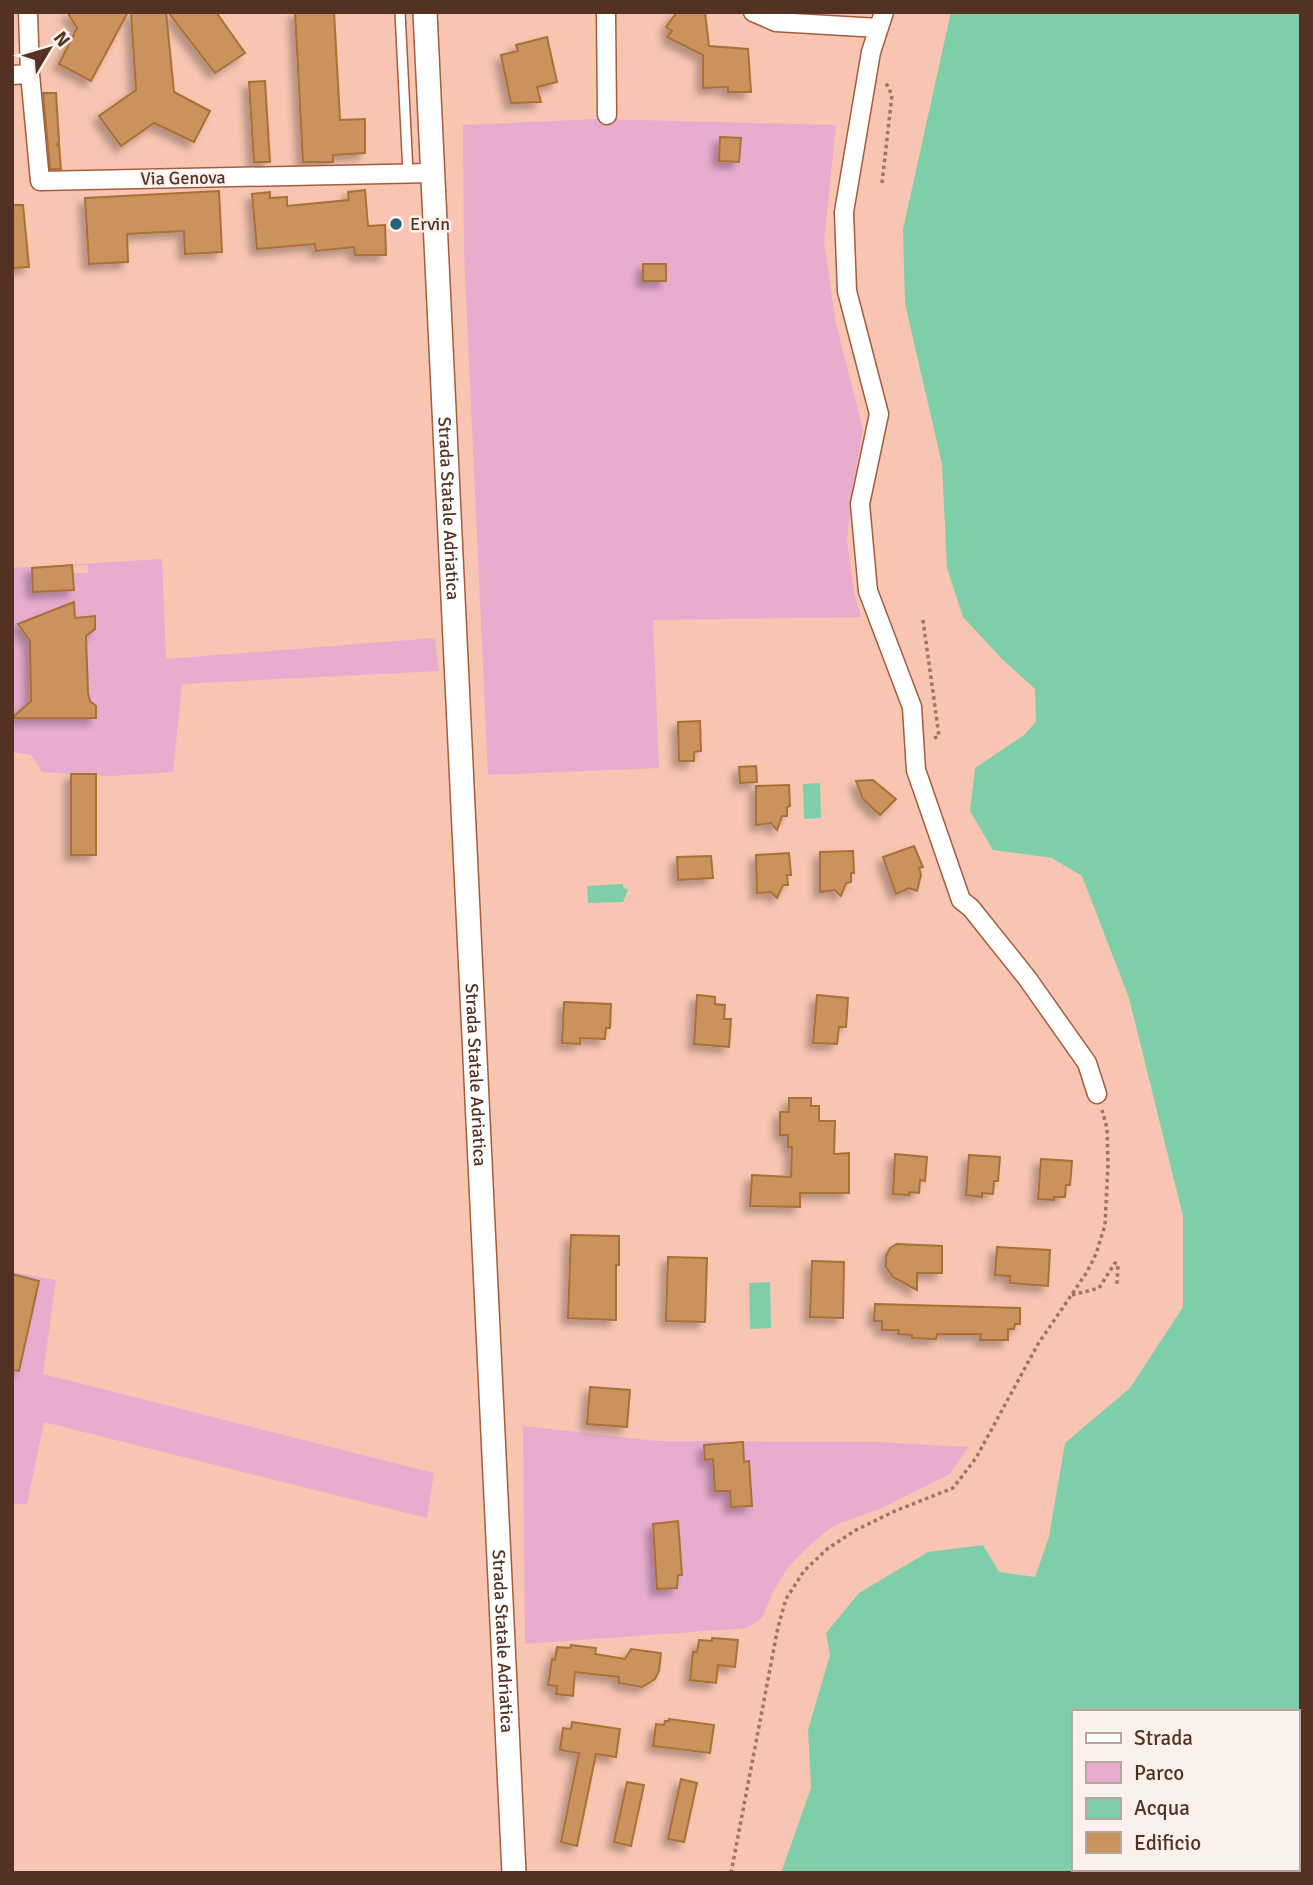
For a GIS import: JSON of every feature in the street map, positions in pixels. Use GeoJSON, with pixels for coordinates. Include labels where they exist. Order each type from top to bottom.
{"type":"FeatureCollection","features":[{"type":"Feature","properties":{"kind":"main road","name":"Strada Statale Adriatica"},"geometry":{"type":"LineString","coordinates":[[425,12],[514,1873]]}},
{"type":"Feature","properties":{"kind":"street"},"geometry":{"type":"LineString","coordinates":[[21,75],[28,12]]}},
{"type":"Feature","properties":{"kind":"street"},"geometry":{"type":"LineString","coordinates":[[606,12],[607,115]]}},
{"type":"Feature","properties":{"kind":"street"},"geometry":{"type":"LineString","coordinates":[[753,12],[776,22],[882,20],[867,72],[844,212],[847,291],[879,414],[860,504],[867,591],[912,707],[916,770],[961,900],[971,908],[1027,978],[1087,1063],[1097,1094]]}},
{"type":"Feature","properties":{"kind":"street","name":"Via Genova"},"geometry":{"type":"LineString","coordinates":[[21,75],[40,180],[432,173]]}},
{"type":"Feature","properties":{"kind":"lane"},"geometry":{"type":"LineString","coordinates":[[400,12],[408,173]]}},
{"type":"Feature","properties":{"kind":"path"},"geometry":{"type":"LineString","coordinates":[[867,72],[887,82],[892,95],[882,183]]}},
{"type":"Feature","properties":{"kind":"path"},"geometry":{"type":"LineString","coordinates":[[914,747],[939,736],[923,620]]}},
{"type":"Feature","properties":{"kind":"path"},"geometry":{"type":"LineString","coordinates":[[731,1873],[778,1627],[786,1599],[804,1571],[827,1549],[866,1525],[953,1488],[976,1458],[1038,1344],[1096,1254],[1105,1225],[1108,1164],[1107,1128],[1097,1094]]}},
{"type":"Feature","properties":{"kind":"path"},"geometry":{"type":"LineString","coordinates":[[1072,1294],[1099,1288],[1115,1263],[1118,1264],[1119,1270],[1117,1284]]}},
{"type":"Feature","properties":{"kind":"green space"},"geometry":{"type":"Polygon","coordinates":[[[598,119],[836,125],[824,242],[836,324],[863,430],[853,484],[847,540],[855,596],[861,617],[653,620],[659,768],[488,775],[464,253],[463,125],[598,119]]]}},
{"type":"Feature","properties":{"kind":"green space"},"geometry":{"type":"Polygon","coordinates":[[[162,559],[166,659],[435,638],[439,671],[182,684],[173,772],[111,776],[42,772],[31,755],[12,752],[12,568],[162,559]],[[88,565],[32,568],[33,592],[73,590],[73,573],[88,573],[88,565]],[[94,617],[23,622],[21,625],[30,641],[31,698],[24,715],[28,718],[95,718],[96,706],[89,699],[88,693],[86,638],[94,617]]]}},
{"type":"Feature","properties":{"kind":"green space"},"geometry":{"type":"Polygon","coordinates":[[[12,1272],[56,1280],[43,1374],[434,1473],[427,1518],[44,1422],[27,1504],[12,1504],[12,1385],[18,1350],[23,1351],[39,1281],[12,1272]]]}},
{"type":"Feature","properties":{"kind":"green space"},"geometry":{"type":"Polygon","coordinates":[[[523,1426],[656,1441],[875,1442],[968,1447],[950,1474],[879,1509],[835,1525],[814,1541],[789,1566],[774,1590],[762,1618],[747,1628],[525,1644],[523,1426]]]}},
{"type":"Feature","properties":{"kind":"water"},"geometry":{"type":"Polygon","coordinates":[[[951,12],[1301,12],[1301,1873],[781,1873],[811,1788],[808,1730],[830,1655],[826,1633],[859,1593],[928,1552],[983,1545],[999,1572],[1035,1577],[1049,1537],[1065,1443],[1130,1388],[1183,1307],[1183,1216],[1129,998],[1082,876],[1052,858],[993,850],[970,811],[975,768],[1024,735],[1036,722],[1035,689],[1002,659],[963,617],[947,568],[942,464],[905,304],[903,229],[951,12]]]}},
{"type":"Feature","properties":{"kind":"water"},"geometry":{"type":"Polygon","coordinates":[[[820,783],[821,818],[804,819],[803,784],[820,783]]]}},
{"type":"Feature","properties":{"kind":"water"},"geometry":{"type":"Polygon","coordinates":[[[623,884],[628,890],[623,902],[588,903],[587,886],[623,884]]]}},
{"type":"Feature","properties":{"kind":"water"},"geometry":{"type":"Polygon","coordinates":[[[770,1282],[771,1328],[750,1329],[749,1283],[770,1282]]]}},
{"type":"Feature","properties":{"kind":"building"},"geometry":{"type":"Polygon","coordinates":[[[67,12],[128,12],[91,81],[59,64],[77,28],[67,12]]]}},
{"type":"Feature","properties":{"kind":"building"},"geometry":{"type":"Polygon","coordinates":[[[131,12],[166,12],[174,92],[210,111],[194,142],[154,123],[121,146],[99,116],[136,90],[131,12]]]}},
{"type":"Feature","properties":{"kind":"building"},"geometry":{"type":"Polygon","coordinates":[[[168,12],[216,12],[245,53],[215,73],[168,12]]]}},
{"type":"Feature","properties":{"kind":"building"},"geometry":{"type":"Polygon","coordinates":[[[295,12],[334,12],[340,120],[365,119],[365,153],[333,155],[333,162],[303,162],[295,12]]]}},
{"type":"Feature","properties":{"kind":"building"},"geometry":{"type":"Polygon","coordinates":[[[677,12],[705,12],[709,46],[748,49],[751,92],[728,92],[728,87],[703,88],[703,55],[667,37],[672,31],[666,27],[677,12]]]}},
{"type":"Feature","properties":{"kind":"building"},"geometry":{"type":"Polygon","coordinates":[[[547,37],[557,82],[537,87],[541,102],[511,103],[501,55],[518,51],[516,45],[547,37]]]}},
{"type":"Feature","properties":{"kind":"building"},"geometry":{"type":"Polygon","coordinates":[[[265,81],[270,162],[254,162],[249,82],[265,81]]]}},
{"type":"Feature","properties":{"kind":"building"},"geometry":{"type":"Polygon","coordinates":[[[43,93],[56,93],[59,141],[56,146],[59,144],[61,169],[50,169],[43,93]]]}},
{"type":"Feature","properties":{"kind":"building"},"geometry":{"type":"Polygon","coordinates":[[[720,137],[741,138],[739,162],[719,161],[720,137]]]}},
{"type":"Feature","properties":{"kind":"building"},"geometry":{"type":"Polygon","coordinates":[[[365,190],[368,226],[385,225],[386,255],[355,255],[354,247],[316,251],[315,244],[257,249],[252,194],[270,192],[270,198],[287,197],[287,206],[349,200],[348,192],[365,190]]]}},
{"type":"Feature","properties":{"kind":"building"},"geometry":{"type":"Polygon","coordinates":[[[219,191],[222,252],[185,254],[184,231],[127,234],[128,262],[89,264],[85,198],[219,191]]]}},
{"type":"Feature","properties":{"kind":"building"},"geometry":{"type":"Polygon","coordinates":[[[12,205],[23,205],[29,267],[12,268],[12,205]]]}},
{"type":"Feature","properties":{"kind":"building"},"geometry":{"type":"Polygon","coordinates":[[[643,264],[666,264],[666,281],[643,281],[643,264]]]}},
{"type":"Feature","properties":{"kind":"building"},"geometry":{"type":"Polygon","coordinates":[[[72,565],[74,590],[33,592],[32,568],[72,565]]]}},
{"type":"Feature","properties":{"kind":"building"},"geometry":{"type":"Polygon","coordinates":[[[74,602],[75,618],[95,616],[95,629],[86,636],[88,693],[90,701],[96,706],[96,718],[12,718],[31,701],[30,641],[18,624],[74,602]]]}},
{"type":"Feature","properties":{"kind":"building"},"geometry":{"type":"Polygon","coordinates":[[[700,721],[701,751],[694,752],[694,761],[679,761],[678,722],[700,721]]]}},
{"type":"Feature","properties":{"kind":"building"},"geometry":{"type":"Polygon","coordinates":[[[756,766],[757,782],[740,783],[739,767],[756,766]]]}},
{"type":"Feature","properties":{"kind":"building"},"geometry":{"type":"Polygon","coordinates":[[[71,774],[96,774],[96,855],[71,855],[71,774]]]}},
{"type":"Feature","properties":{"kind":"building"},"geometry":{"type":"Polygon","coordinates":[[[873,780],[896,799],[880,815],[863,799],[856,781],[873,780]]]}},
{"type":"Feature","properties":{"kind":"building"},"geometry":{"type":"Polygon","coordinates":[[[789,785],[790,806],[787,807],[787,816],[782,816],[777,830],[771,823],[756,825],[756,786],[789,785]]]}},
{"type":"Feature","properties":{"kind":"building"},"geometry":{"type":"Polygon","coordinates":[[[914,846],[923,867],[919,868],[921,875],[917,891],[909,888],[896,894],[883,857],[914,846]]]}},
{"type":"Feature","properties":{"kind":"building"},"geometry":{"type":"Polygon","coordinates":[[[853,851],[854,873],[851,873],[851,882],[846,883],[841,896],[835,890],[820,892],[820,852],[853,851]]]}},
{"type":"Feature","properties":{"kind":"building"},"geometry":{"type":"Polygon","coordinates":[[[789,853],[791,875],[787,875],[788,885],[783,885],[777,898],[771,892],[757,893],[756,855],[789,853]]]}},
{"type":"Feature","properties":{"kind":"building"},"geometry":{"type":"Polygon","coordinates":[[[711,856],[713,878],[678,880],[677,857],[711,856]]]}},
{"type":"Feature","properties":{"kind":"building"},"geometry":{"type":"Polygon","coordinates":[[[697,995],[715,997],[715,1004],[725,1005],[724,1019],[731,1019],[729,1047],[694,1044],[697,995]]]}},
{"type":"Feature","properties":{"kind":"building"},"geometry":{"type":"Polygon","coordinates":[[[817,995],[848,998],[846,1027],[839,1027],[837,1044],[813,1043],[817,995]]]}},
{"type":"Feature","properties":{"kind":"building"},"geometry":{"type":"Polygon","coordinates":[[[564,1002],[611,1004],[610,1028],[606,1028],[605,1039],[580,1038],[580,1044],[562,1043],[564,1002]]]}},
{"type":"Feature","properties":{"kind":"building"},"geometry":{"type":"Polygon","coordinates":[[[789,1098],[811,1098],[811,1106],[819,1106],[819,1121],[835,1121],[834,1154],[849,1153],[849,1193],[800,1193],[800,1207],[750,1206],[752,1175],[791,1177],[792,1147],[788,1147],[788,1135],[780,1135],[780,1112],[789,1112],[789,1098]]]}},
{"type":"Feature","properties":{"kind":"building"},"geometry":{"type":"Polygon","coordinates":[[[895,1154],[927,1157],[925,1181],[920,1180],[919,1193],[893,1194],[895,1154]]]}},
{"type":"Feature","properties":{"kind":"building"},"geometry":{"type":"Polygon","coordinates":[[[969,1155],[1000,1157],[998,1181],[994,1181],[993,1194],[982,1193],[982,1197],[966,1195],[969,1155]]]}},
{"type":"Feature","properties":{"kind":"building"},"geometry":{"type":"Polygon","coordinates":[[[1041,1159],[1072,1161],[1070,1185],[1066,1185],[1065,1197],[1054,1197],[1054,1200],[1038,1199],[1041,1159]]]}},
{"type":"Feature","properties":{"kind":"building"},"geometry":{"type":"Polygon","coordinates":[[[571,1235],[619,1236],[616,1320],[568,1318],[571,1235]]]}},
{"type":"Feature","properties":{"kind":"building"},"geometry":{"type":"Polygon","coordinates":[[[897,1244],[942,1246],[942,1273],[917,1273],[917,1290],[893,1277],[886,1267],[886,1256],[890,1248],[897,1244]]]}},
{"type":"Feature","properties":{"kind":"building"},"geometry":{"type":"Polygon","coordinates":[[[997,1247],[1050,1250],[1048,1286],[1010,1283],[1010,1276],[995,1275],[997,1247]]]}},
{"type":"Feature","properties":{"kind":"building"},"geometry":{"type":"Polygon","coordinates":[[[668,1257],[707,1258],[705,1322],[666,1321],[668,1257]]]}},
{"type":"Feature","properties":{"kind":"building"},"geometry":{"type":"Polygon","coordinates":[[[812,1261],[844,1262],[843,1318],[810,1317],[812,1261]]]}},
{"type":"Feature","properties":{"kind":"building"},"geometry":{"type":"Polygon","coordinates":[[[12,1274],[39,1281],[19,1371],[12,1370],[12,1274]]]}},
{"type":"Feature","properties":{"kind":"building"},"geometry":{"type":"Polygon","coordinates":[[[875,1304],[1020,1308],[1020,1324],[1015,1324],[1014,1329],[1008,1329],[1008,1340],[980,1340],[981,1334],[937,1334],[936,1339],[912,1338],[912,1335],[898,1334],[899,1330],[882,1330],[882,1321],[874,1321],[875,1304]]]}},
{"type":"Feature","properties":{"kind":"building"},"geometry":{"type":"Polygon","coordinates":[[[590,1387],[630,1390],[627,1427],[587,1424],[590,1387]]]}},
{"type":"Feature","properties":{"kind":"building"},"geometry":{"type":"Polygon","coordinates":[[[743,1442],[744,1462],[749,1461],[752,1506],[731,1507],[730,1491],[715,1491],[713,1459],[705,1460],[704,1445],[743,1442]]]}},
{"type":"Feature","properties":{"kind":"building"},"geometry":{"type":"Polygon","coordinates":[[[678,1521],[682,1575],[678,1575],[677,1588],[657,1589],[653,1524],[678,1521]]]}},
{"type":"Feature","properties":{"kind":"building"},"geometry":{"type":"Polygon","coordinates":[[[712,1638],[738,1640],[735,1667],[718,1665],[716,1683],[690,1680],[693,1652],[697,1652],[699,1640],[712,1641],[712,1638]]]}},
{"type":"Feature","properties":{"kind":"building"},"geometry":{"type":"Polygon","coordinates":[[[571,1645],[596,1648],[595,1654],[625,1659],[631,1649],[661,1653],[659,1671],[655,1679],[642,1687],[619,1683],[619,1677],[575,1672],[573,1696],[556,1694],[557,1686],[548,1685],[552,1659],[555,1660],[557,1647],[570,1648],[571,1645]]]}},
{"type":"Feature","properties":{"kind":"building"},"geometry":{"type":"Polygon","coordinates":[[[669,1719],[714,1725],[710,1753],[653,1746],[656,1724],[664,1725],[669,1719]]]}},
{"type":"Feature","properties":{"kind":"building"},"geometry":{"type":"Polygon","coordinates":[[[572,1722],[620,1729],[616,1757],[596,1754],[577,1846],[561,1842],[579,1753],[560,1750],[563,1728],[571,1729],[572,1722]]]}},
{"type":"Feature","properties":{"kind":"building"},"geometry":{"type":"Polygon","coordinates":[[[681,1779],[697,1783],[684,1842],[668,1839],[681,1779]]]}},
{"type":"Feature","properties":{"kind":"building"},"geometry":{"type":"Polygon","coordinates":[[[627,1782],[644,1785],[631,1846],[614,1842],[627,1782]]]}},
{"type":"Feature","properties":{"kind":"place","name":"Ervin"},"geometry":{"type":"Point","coordinates":[396,224]}}]}
